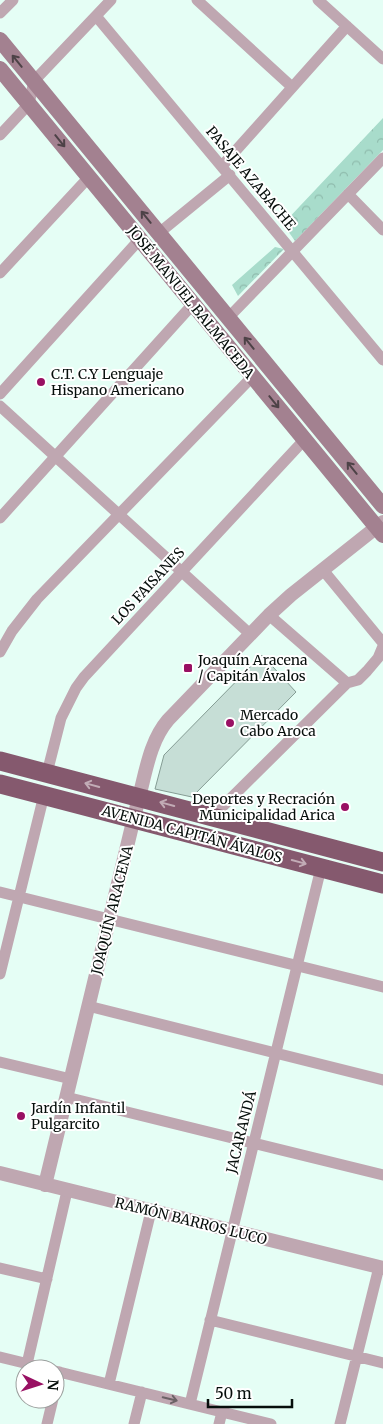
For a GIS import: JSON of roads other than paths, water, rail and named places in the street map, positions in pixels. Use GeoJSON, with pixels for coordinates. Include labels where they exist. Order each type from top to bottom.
{"type":"FeatureCollection","features":[{"type":"Feature","properties":{"kind":"highway","name":"AVENIDA CAPITÁN ÁVALOS"},"geometry":{"type":"LineString","coordinates":[[0,761],[383,862]]}},
{"type":"Feature","properties":{"kind":"highway","name":"AVENIDA CAPITÁN ÁVALOS"},"geometry":{"type":"LineString","coordinates":[[0,784],[383,884]]}},
{"type":"Feature","properties":{"kind":"main road","name":"JOSÉ MANUEL BALMACEDA"},"geometry":{"type":"LineString","coordinates":[[0,40],[383,506]]}},
{"type":"Feature","properties":{"kind":"main road","name":"JOSÉ MANUEL BALMACEDA"},"geometry":{"type":"LineString","coordinates":[[0,69],[305,440],[381,528]]}},
{"type":"Feature","properties":{"kind":"street"},"geometry":{"type":"LineString","coordinates":[[0,13],[13,0]]}},
{"type":"Feature","properties":{"kind":"street"},"geometry":{"type":"LineString","coordinates":[[0,135],[29,104],[34,81],[111,0]]}},
{"type":"Feature","properties":{"kind":"street"},"geometry":{"type":"LineString","coordinates":[[197,0],[292,87]]}},
{"type":"Feature","properties":{"kind":"street"},"geometry":{"type":"LineString","coordinates":[[318,0],[383,59]]}},
{"type":"Feature","properties":{"kind":"street","name":"PASAJE AZABACHE"},"geometry":{"type":"LineString","coordinates":[[96,16],[383,360]]}},
{"type":"Feature","properties":{"kind":"street"},"geometry":{"type":"LineString","coordinates":[[222,166],[347,26]]}},
{"type":"Feature","properties":{"kind":"street"},"geometry":{"type":"LineString","coordinates":[[228,318],[383,158]]}},
{"type":"Feature","properties":{"kind":"street"},"geometry":{"type":"LineString","coordinates":[[159,233],[230,175]]}},
{"type":"Feature","properties":{"kind":"street"},"geometry":{"type":"LineString","coordinates":[[0,273],[89,177]]}},
{"type":"Feature","properties":{"kind":"street"},"geometry":{"type":"LineString","coordinates":[[348,194],[383,230]]}},
{"type":"Feature","properties":{"kind":"street"},"geometry":{"type":"LineString","coordinates":[[0,394],[140,239]]}},
{"type":"Feature","properties":{"kind":"street"},"geometry":{"type":"LineString","coordinates":[[0,518],[193,304]]}},
{"type":"Feature","properties":{"kind":"street"},"geometry":{"type":"LineString","coordinates":[[0,652],[12,631],[37,599],[253,376]]}},
{"type":"Feature","properties":{"kind":"street"},"geometry":{"type":"LineString","coordinates":[[0,406],[250,634]]}},
{"type":"Feature","properties":{"kind":"street","name":"LOS FAISANES"},"geometry":{"type":"LineString","coordinates":[[47,773],[61,718],[76,688],[84,677],[305,440]]}},
{"type":"Feature","properties":{"kind":"street","name":"JOAQUÍN ARACENA"},"geometry":{"type":"LineString","coordinates":[[45,1185],[154,741],[162,726],[269,615],[323,570],[381,528]]}},
{"type":"Feature","properties":{"kind":"street"},"geometry":{"type":"LineString","coordinates":[[212,817],[347,683],[358,680],[378,658],[383,644],[323,570]]}},
{"type":"Feature","properties":{"kind":"street"},"geometry":{"type":"LineString","coordinates":[[269,615],[347,683]]}},
{"type":"Feature","properties":{"kind":"street"},"geometry":{"type":"LineString","coordinates":[[0,974],[44,795]]}},
{"type":"Feature","properties":{"kind":"street","name":"JACARANDÁ"},"geometry":{"type":"LineString","coordinates":[[190,1404],[321,868]]}},
{"type":"Feature","properties":{"kind":"street"},"geometry":{"type":"LineString","coordinates":[[0,892],[383,987]]}},
{"type":"Feature","properties":{"kind":"street"},"geometry":{"type":"LineString","coordinates":[[88,1006],[383,1080]]}},
{"type":"Feature","properties":{"kind":"street"},"geometry":{"type":"LineString","coordinates":[[0,1062],[71,1079]]}},
{"type":"Feature","properties":{"kind":"street"},"geometry":{"type":"LineString","coordinates":[[66,1096],[383,1175]]}},
{"type":"Feature","properties":{"kind":"street","name":"RAMÓN BARROS LUCO"},"geometry":{"type":"LineString","coordinates":[[0,1173],[381,1268]]}},
{"type":"Feature","properties":{"kind":"street"},"geometry":{"type":"LineString","coordinates":[[29,1359],[67,1191]]}},
{"type":"Feature","properties":{"kind":"street"},"geometry":{"type":"LineString","coordinates":[[109,1384],[151,1212]]}},
{"type":"Feature","properties":{"kind":"street"},"geometry":{"type":"LineString","coordinates":[[0,1268],[47,1279]]}},
{"type":"Feature","properties":{"kind":"street"},"geometry":{"type":"LineString","coordinates":[[340,1424],[381,1268]]}},
{"type":"Feature","properties":{"kind":"street"},"geometry":{"type":"LineString","coordinates":[[210,1320],[383,1363]]}},
{"type":"Feature","properties":{"kind":"street"},"geometry":{"type":"LineString","coordinates":[[0,1357],[15,1361]]}},
{"type":"Feature","properties":{"kind":"street"},"geometry":{"type":"LineString","coordinates":[[65,1373],[271,1424]]}},
{"type":"Feature","properties":{"kind":"street"},"geometry":{"type":"LineString","coordinates":[[134,1424],[142,1392]]}},
{"type":"Feature","properties":{"kind":"street"},"geometry":{"type":"LineString","coordinates":[[47,1424],[51,1409]]}},
{"type":"Feature","properties":{"kind":"street"},"geometry":{"type":"LineString","coordinates":[[219,1424],[222,1412]]}},
{"type":"Feature","properties":{"kind":"place","name":"C.T. C.Y Lenguaje Hispano Americano"},"geometry":{"type":"Point","coordinates":[41,382]}},
{"type":"Feature","properties":{"kind":"place","name":"Joaquín Aracena / Capitán Ávalos"},"geometry":{"type":"Point","coordinates":[188,668]}},
{"type":"Feature","properties":{"kind":"place","name":"Mercado Cabo Aroca"},"geometry":{"type":"Point","coordinates":[230,723]}},
{"type":"Feature","properties":{"kind":"place","name":"Deportes y Recración Municipalidad Arica"},"geometry":{"type":"Point","coordinates":[345,807]}},
{"type":"Feature","properties":{"kind":"place","name":"Jardín Infantil Pulgarcito"},"geometry":{"type":"Point","coordinates":[21,1116]}}]}
